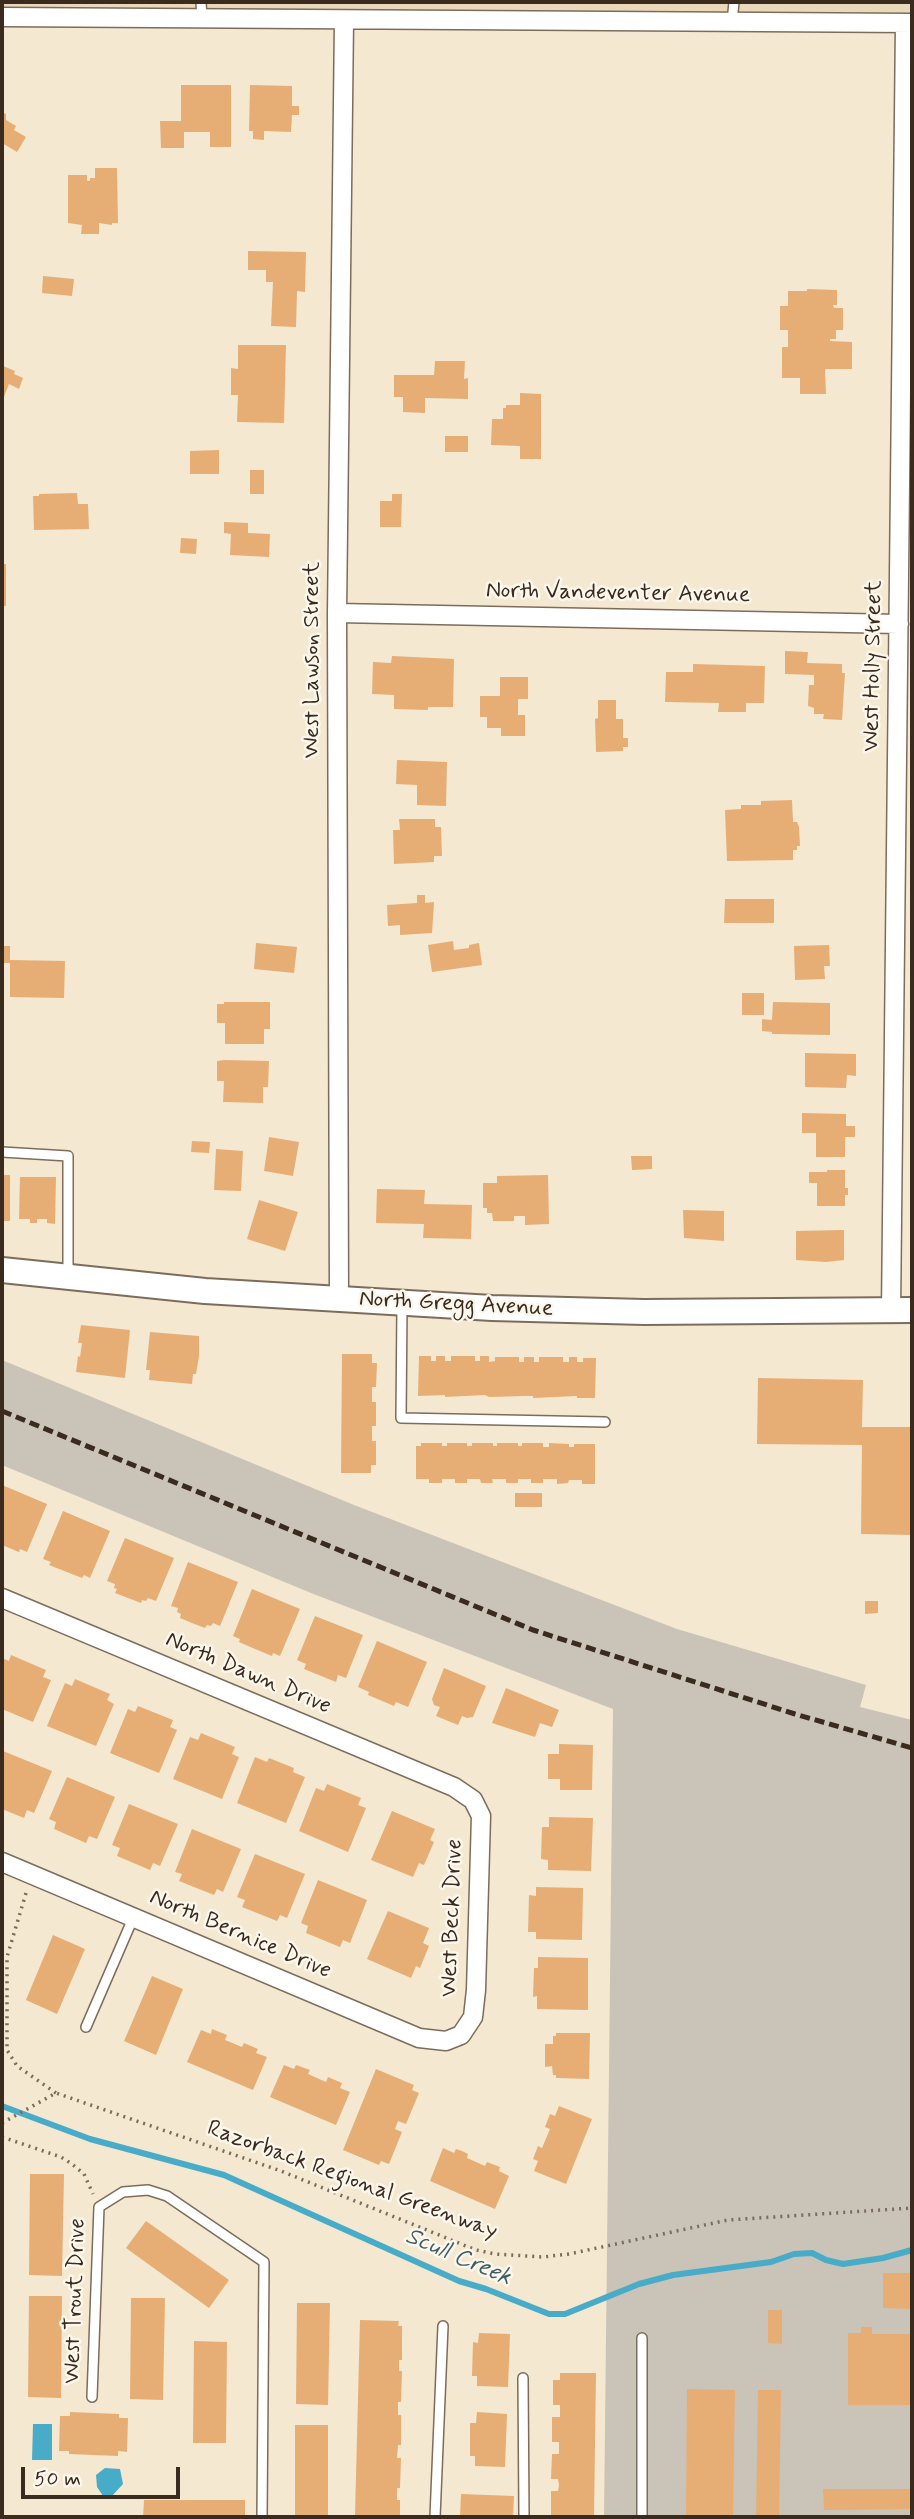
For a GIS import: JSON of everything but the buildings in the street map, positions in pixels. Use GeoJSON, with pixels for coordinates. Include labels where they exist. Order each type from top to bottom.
{"type":"FeatureCollection","features":[{"type":"Feature","properties":{"kind":"main road","name":"North Gregg Avenue"},"geometry":{"type":"LineString","coordinates":[[2,1270],[205,1291],[401,1303],[645,1312],[902,1310]]}},
{"type":"Feature","properties":{"kind":"street"},"geometry":{"type":"LineString","coordinates":[[2,17],[201,10],[344,20],[909,23]]}},
{"type":"Feature","properties":{"kind":"street","name":"West Lawson Street"},"geometry":{"type":"LineString","coordinates":[[339,1299],[337,613],[344,20]]}},
{"type":"Feature","properties":{"kind":"street","name":"West Holly Street"},"geometry":{"type":"LineString","coordinates":[[902,1310],[905,768],[899,624],[906,466],[909,23]]}},
{"type":"Feature","properties":{"kind":"street","name":"North Vandeventer Avenue"},"geometry":{"type":"LineString","coordinates":[[337,613],[899,624]]}},
{"type":"Feature","properties":{"kind":"street","name":"North Dawn Drive"},"geometry":{"type":"LineString","coordinates":[[2,1598],[454,1787],[473,1800]]}},
{"type":"Feature","properties":{"kind":"street","name":"West Beck Drive"},"geometry":{"type":"LineString","coordinates":[[461,2035],[473,2017],[476,1990],[481,1816],[473,1800]]}},
{"type":"Feature","properties":{"kind":"street","name":"North Bernice Drive"},"geometry":{"type":"LineString","coordinates":[[2,1862],[419,2038],[446,2041],[461,2035]]}},
{"type":"Feature","properties":{"kind":"lane"},"geometry":{"type":"LineString","coordinates":[[733,22],[734,2]]}},
{"type":"Feature","properties":{"kind":"lane"},"geometry":{"type":"LineString","coordinates":[[2,1152],[68,1156],[68,1277]]}},
{"type":"Feature","properties":{"kind":"lane"},"geometry":{"type":"LineString","coordinates":[[401,1303],[401,1418],[605,1422]]}},
{"type":"Feature","properties":{"kind":"lane"},"geometry":{"type":"LineString","coordinates":[[86,2026],[134,1916]]}},
{"type":"Feature","properties":{"kind":"lane"},"geometry":{"type":"LineString","coordinates":[[99,2207],[123,2192],[148,2190],[167,2196],[264,2262],[262,2517]]}},
{"type":"Feature","properties":{"kind":"lane","name":"West Trout Drive"},"geometry":{"type":"LineString","coordinates":[[92,2397],[99,2207]]}},
{"type":"Feature","properties":{"kind":"lane"},"geometry":{"type":"LineString","coordinates":[[435,2517],[443,2326]]}},
{"type":"Feature","properties":{"kind":"lane"},"geometry":{"type":"LineString","coordinates":[[642,2338],[642,2517]]}},
{"type":"Feature","properties":{"kind":"lane"},"geometry":{"type":"LineString","coordinates":[[523,2378],[524,2517]]}},
{"type":"Feature","properties":{"kind":"path","name":"Razorback Regional Greenway"},"geometry":{"type":"LineString","coordinates":[[32,1873],[7,1957],[7,2050],[17,2066],[56,2093],[281,2171],[476,2250],[495,2254],[543,2257],[569,2254],[728,2220],[912,2208]]}},
{"type":"Feature","properties":{"kind":"path"},"geometry":{"type":"LineString","coordinates":[[2,2123],[56,2093]]}},
{"type":"Feature","properties":{"kind":"path"},"geometry":{"type":"LineString","coordinates":[[2,2137],[61,2157],[72,2164],[84,2174],[99,2207]]}},
{"type":"Feature","properties":{"kind":"shaded area"},"geometry":{"type":"Polygon","coordinates":[[[2,2],[912,2],[912,23],[2,17],[2,2]]]}},
{"type":"Feature","properties":{"kind":"shaded area"},"geometry":{"type":"Polygon","coordinates":[[[2,1360],[354,1505],[677,1629],[866,1685],[860,1707],[912,1720],[912,2517],[604,2517],[613,1709],[311,1593],[2,1465],[2,1360]]]}},
{"type":"Feature","properties":{"kind":"water"},"geometry":{"type":"Polygon","coordinates":[[[33,2424],[52,2424],[52,2460],[32,2460],[33,2424]]]}},
{"type":"Feature","properties":{"kind":"water"},"geometry":{"type":"Polygon","coordinates":[[[105,2468],[120,2469],[123,2484],[112,2496],[103,2496],[97,2487],[96,2475],[105,2468]]]}},
{"type":"Feature","properties":{"kind":"waterway","name":"Scull Creek"},"geometry":{"type":"LineString","coordinates":[[2,2106],[90,2139],[224,2175],[459,2281],[549,2314],[565,2314],[639,2284],[673,2275],[771,2262],[794,2254],[812,2253],[843,2264],[912,2250]]}},
{"type":"Feature","properties":{"kind":"railway"},"geometry":{"type":"LineString","coordinates":[[2,1411],[533,1630],[795,1714],[912,1748]]}}]}
